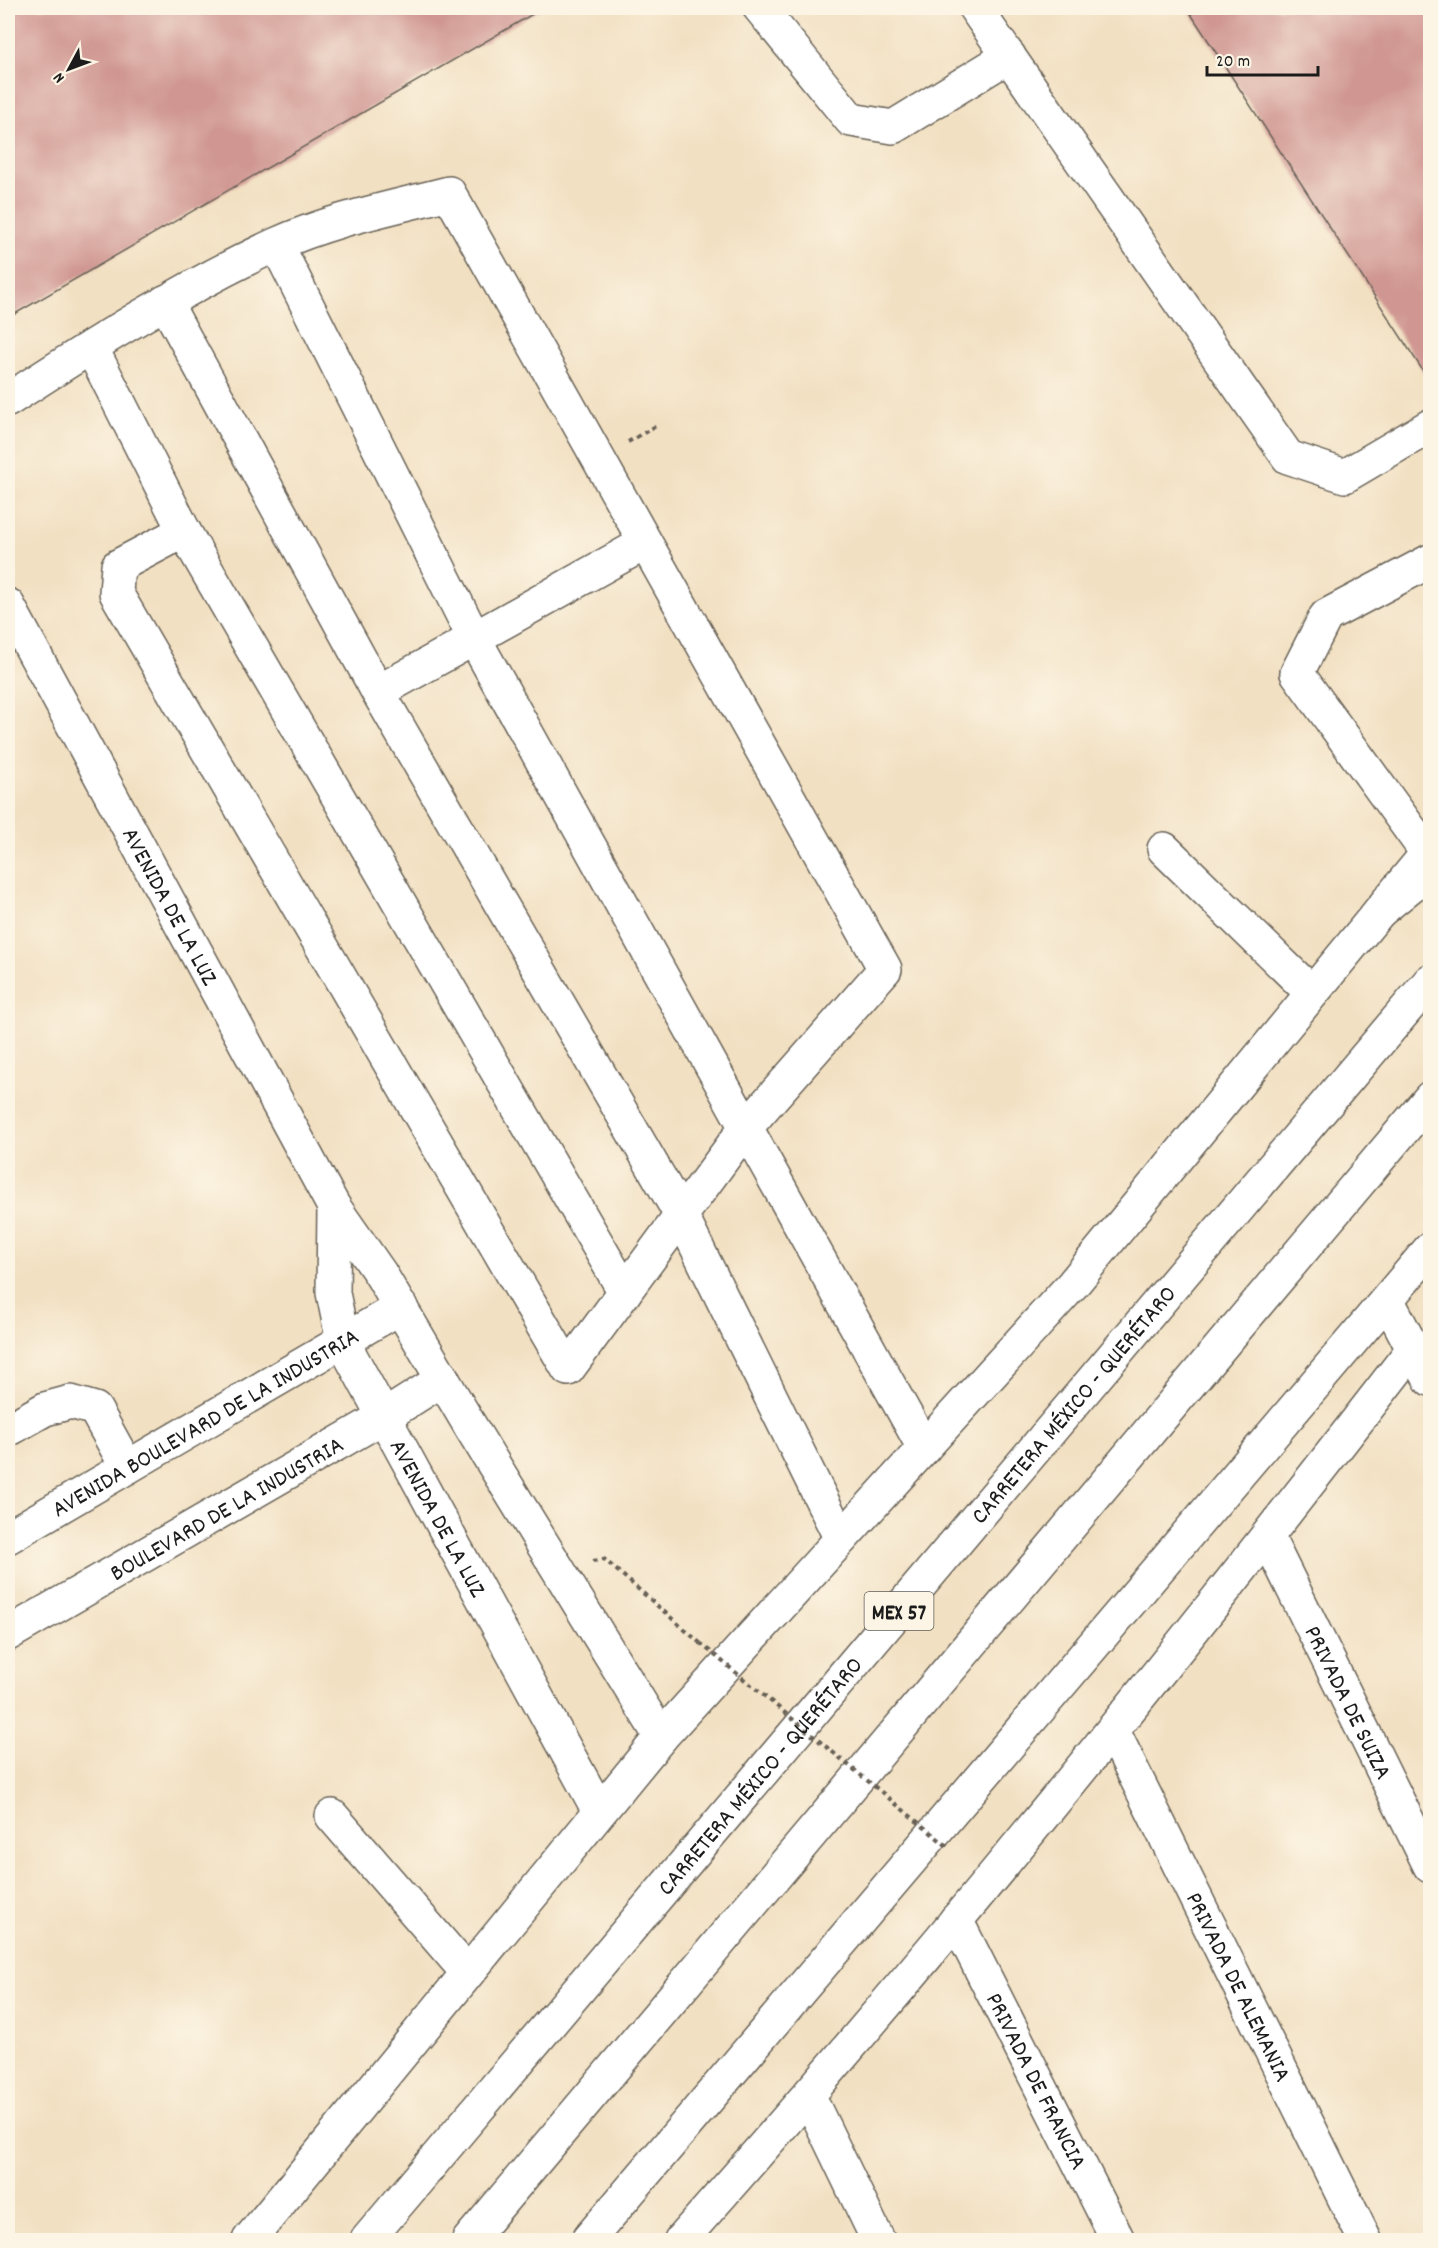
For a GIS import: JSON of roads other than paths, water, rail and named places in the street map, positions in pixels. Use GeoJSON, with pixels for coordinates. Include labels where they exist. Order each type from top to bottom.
{"type":"FeatureCollection","features":[{"type":"Feature","properties":{"kind":"main road"},"geometry":{"type":"LineString","coordinates":[[760,8],[851,120],[893,127],[1009,56]]}},
{"type":"Feature","properties":{"kind":"main road"},"geometry":{"type":"LineString","coordinates":[[975,8],[1288,457],[1345,476],[1431,426]]}},
{"type":"Feature","properties":{"kind":"main road"},"geometry":{"type":"LineString","coordinates":[[8,400],[165,302],[277,244],[355,217],[449,193],[885,969],[747,1126],[568,1369],[116,593],[118,566],[184,531]]}},
{"type":"Feature","properties":{"kind":"main road"},"geometry":{"type":"LineString","coordinates":[[277,244],[476,640],[924,1448]]}},
{"type":"Feature","properties":{"kind":"main road"},"geometry":{"type":"LineString","coordinates":[[165,302],[378,692],[681,1215],[841,1539]]}},
{"type":"Feature","properties":{"kind":"main road"},"geometry":{"type":"LineString","coordinates":[[91,347],[184,531],[625,1292]]}},
{"type":"Feature","properties":{"kind":"main road"},"geometry":{"type":"LineString","coordinates":[[378,692],[476,640],[645,543]]}},
{"type":"Feature","properties":{"kind":"main road"},"geometry":{"type":"LineString","coordinates":[[249,2241],[661,1737],[1073,1284],[1380,911],[1430,858],[1297,673],[1326,616],[1431,561]]}},
{"type":"Feature","properties":{"kind":"main road","name":"AVENIDA DE LA LUZ"},"geometry":{"type":"LineString","coordinates":[[8,604],[334,1208],[401,1307],[443,1379]]}},
{"type":"Feature","properties":{"kind":"main road"},"geometry":{"type":"LineString","coordinates":[[1164,849],[1312,993]]}},
{"type":"Feature","properties":{"kind":"main road","name":"CARRETERA MÉXICO - QUERÉTARO"},"geometry":{"type":"LineString","coordinates":[[368,2241],[1431,981]]}},
{"type":"Feature","properties":{"kind":"main road"},"geometry":{"type":"LineString","coordinates":[[469,2241],[1431,1098]]}},
{"type":"Feature","properties":{"kind":"main road","name":"AVENIDA DE LA LUZ"},"geometry":{"type":"LineString","coordinates":[[334,1208],[333,1293],[343,1342],[599,1811]]}},
{"type":"Feature","properties":{"kind":"main road"},"geometry":{"type":"LineString","coordinates":[[588,2241],[1431,1249]]}},
{"type":"Feature","properties":{"kind":"main road"},"geometry":{"type":"LineString","coordinates":[[1388,1301],[1431,1378]]}},
{"type":"Feature","properties":{"kind":"main road","name":"AVENIDA BOULEVARD DE LA INDUSTRIA"},"geometry":{"type":"LineString","coordinates":[[8,1537],[401,1307]]}},
{"type":"Feature","properties":{"kind":"main road"},"geometry":{"type":"LineString","coordinates":[[681,2241],[809,2097],[1113,1731],[1268,1538],[1413,1348]]}},
{"type":"Feature","properties":{"kind":"main road"},"geometry":{"type":"LineString","coordinates":[[443,1379],[661,1737]]}},
{"type":"Feature","properties":{"kind":"main road","name":"BOULEVARD DE LA INDUSTRIA"},"geometry":{"type":"LineString","coordinates":[[8,1634],[385,1416],[443,1379]]}},
{"type":"Feature","properties":{"kind":"main road"},"geometry":{"type":"LineString","coordinates":[[8,1430],[45,1409],[71,1402],[95,1409],[127,1467]]}},
{"type":"Feature","properties":{"kind":"main road","name":"PRIVADA DE SUIZA"},"geometry":{"type":"LineString","coordinates":[[1268,1538],[1431,1866]]}},
{"type":"Feature","properties":{"kind":"main road","name":"PRIVADA DE ALEMANIA"},"geometry":{"type":"LineString","coordinates":[[1113,1731],[1365,2241]]}},
{"type":"Feature","properties":{"kind":"main road"},"geometry":{"type":"LineString","coordinates":[[332,1816],[467,1972]]}},
{"type":"Feature","properties":{"kind":"main road","name":"PRIVADA DE FRANCIA"},"geometry":{"type":"LineString","coordinates":[[956,1920],[1118,2241]]}},
{"type":"Feature","properties":{"kind":"main road"},"geometry":{"type":"LineString","coordinates":[[809,2097],[878,2241]]}}]}
